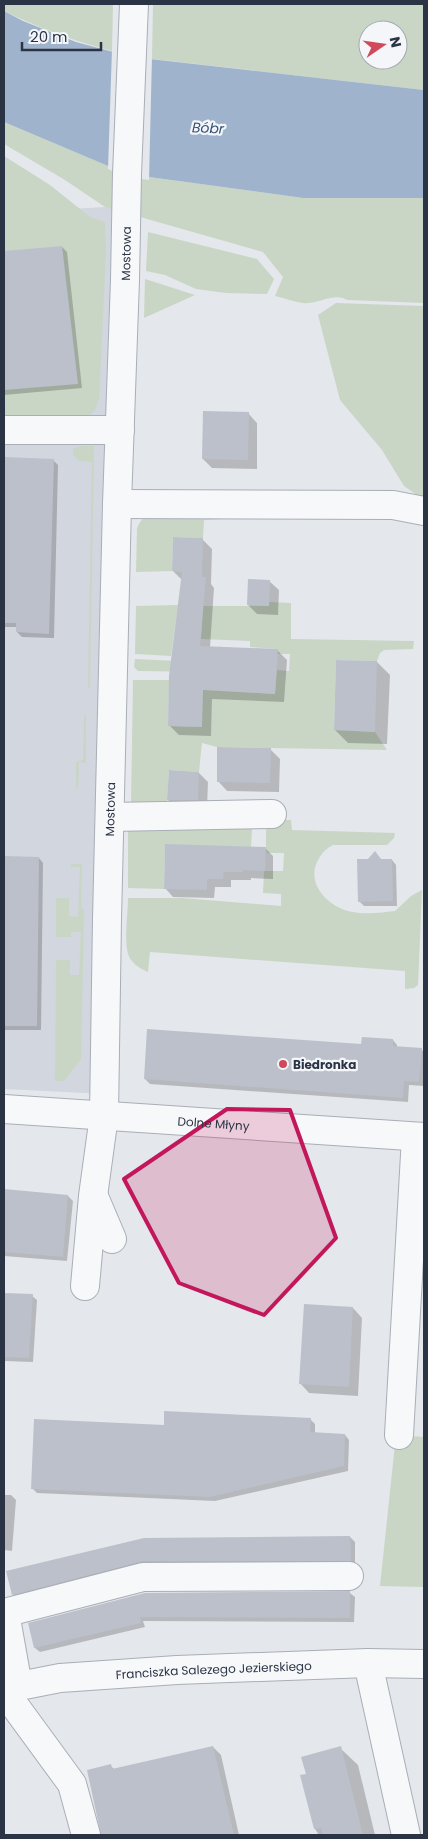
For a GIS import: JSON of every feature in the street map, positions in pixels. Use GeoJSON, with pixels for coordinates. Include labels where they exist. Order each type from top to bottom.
{"type":"FeatureCollection","features":[{"type":"Feature","properties":{"kind":"street","name":"Mostowa"},"geometry":{"type":"LineString","coordinates":[[85,1286],[93,1196],[104,1116],[117,504],[134,4]]}},
{"type":"Feature","properties":{"kind":"street"},"geometry":{"type":"LineString","coordinates":[[4,430],[120,430]]}},
{"type":"Feature","properties":{"kind":"street"},"geometry":{"type":"LineString","coordinates":[[117,504],[392,505],[424,511]]}},
{"type":"Feature","properties":{"kind":"street"},"geometry":{"type":"LineString","coordinates":[[110,817],[272,814]]}},
{"type":"Feature","properties":{"kind":"street","name":"Dolne Młyny"},"geometry":{"type":"LineString","coordinates":[[4,1109],[420,1137]]}},
{"type":"Feature","properties":{"kind":"street"},"geometry":{"type":"LineString","coordinates":[[399,1435],[420,1137]]}},
{"type":"Feature","properties":{"kind":"street"},"geometry":{"type":"LineString","coordinates":[[93,1196],[112,1239]]}},
{"type":"Feature","properties":{"kind":"street"},"geometry":{"type":"LineString","coordinates":[[86,1835],[72,1784],[8,1689],[4,1613],[143,1577],[349,1576]]}},
{"type":"Feature","properties":{"kind":"street"},"geometry":{"type":"LineString","coordinates":[[368,1663],[406,1835]]}},
{"type":"Feature","properties":{"kind":"street","name":"Franciszka Salezego Jezierskiego"},"geometry":{"type":"LineString","coordinates":[[8,1689],[60,1678],[177,1670],[368,1663],[424,1664]]}},
{"type":"Feature","properties":{"kind":"highlighted area"},"geometry":{"type":"Polygon","coordinates":[[[227,1109],[290,1110],[336,1238],[264,1315],[179,1283],[124,1179],[227,1109]]]}},
{"type":"Feature","properties":{"kind":"shaded area"},"geometry":{"type":"Polygon","coordinates":[[[105,207],[127,208],[105,1094],[4,1089],[4,213],[105,207]]]}},
{"type":"Feature","properties":{"kind":"green space"},"geometry":{"type":"Polygon","coordinates":[[[4,4],[113,4],[112,51],[30,23],[4,11],[4,4]]]}},
{"type":"Feature","properties":{"kind":"green space"},"geometry":{"type":"Polygon","coordinates":[[[153,4],[424,4],[424,90],[152,59],[153,4]]]}},
{"type":"Feature","properties":{"kind":"green space"},"geometry":{"type":"Polygon","coordinates":[[[4,122],[127,174],[303,198],[424,198],[424,303],[347,300],[336,297],[303,303],[275,296],[283,277],[263,252],[105,207],[65,180],[4,144],[4,122]]]}},
{"type":"Feature","properties":{"kind":"green space"},"geometry":{"type":"Polygon","coordinates":[[[4,156],[50,185],[90,217],[105,222],[106,254],[99,399],[95,410],[88,417],[4,421],[4,390],[78,383],[62,246],[4,251],[4,156]]]}},
{"type":"Feature","properties":{"kind":"green space"},"geometry":{"type":"Polygon","coordinates":[[[148,232],[257,259],[274,279],[267,294],[226,293],[196,289],[165,275],[146,271],[148,232]]]}},
{"type":"Feature","properties":{"kind":"green space"},"geometry":{"type":"Polygon","coordinates":[[[145,279],[195,295],[144,318],[145,279]]]}},
{"type":"Feature","properties":{"kind":"green space"},"geometry":{"type":"Polygon","coordinates":[[[336,303],[424,306],[424,500],[404,486],[382,450],[340,400],[318,315],[336,303]]]}},
{"type":"Feature","properties":{"kind":"green space"},"geometry":{"type":"Polygon","coordinates":[[[80,446],[94,446],[90,689],[88,686],[92,462],[79,461],[73,455],[73,449],[80,446]]]}},
{"type":"Feature","properties":{"kind":"green space"},"geometry":{"type":"Polygon","coordinates":[[[223,512],[224,519],[204,520],[203,538],[173,537],[172,571],[136,572],[137,528],[146,515],[223,512]]]}},
{"type":"Feature","properties":{"kind":"green space"},"geometry":{"type":"Polygon","coordinates":[[[269,602],[291,603],[291,639],[414,641],[413,649],[384,650],[380,653],[377,661],[336,660],[334,730],[375,732],[387,750],[217,747],[202,743],[199,772],[169,770],[167,803],[131,803],[133,680],[182,680],[169,690],[168,726],[201,727],[203,680],[228,691],[275,694],[277,670],[289,671],[290,654],[277,654],[277,649],[250,647],[250,641],[201,639],[203,606],[268,606],[269,602]]]}},
{"type":"Feature","properties":{"kind":"green space"},"geometry":{"type":"Polygon","coordinates":[[[178,605],[171,656],[135,654],[136,606],[178,605]]]}},
{"type":"Feature","properties":{"kind":"green space"},"geometry":{"type":"Polygon","coordinates":[[[220,646],[220,664],[202,672],[138,671],[134,667],[135,659],[200,662],[220,646]]]}},
{"type":"Feature","properties":{"kind":"green space"},"geometry":{"type":"Polygon","coordinates":[[[86,714],[86,763],[79,762],[78,789],[76,787],[76,762],[83,760],[84,716],[86,714]]]}},
{"type":"Feature","properties":{"kind":"green space"},"geometry":{"type":"Polygon","coordinates":[[[291,820],[292,830],[395,833],[394,838],[387,845],[333,845],[324,852],[317,862],[315,878],[317,886],[326,899],[340,908],[359,913],[395,911],[411,896],[422,890],[418,985],[414,988],[405,989],[405,971],[150,952],[148,972],[133,963],[127,948],[128,898],[182,898],[281,906],[281,894],[263,893],[264,871],[283,871],[284,853],[267,853],[266,828],[252,828],[251,847],[165,845],[164,889],[128,888],[128,821],[291,820]]]}},
{"type":"Feature","properties":{"kind":"green space"},"geometry":{"type":"Polygon","coordinates":[[[71,864],[82,864],[81,908],[84,910],[81,1059],[64,1081],[55,1081],[56,960],[70,960],[70,975],[79,975],[81,932],[71,932],[71,937],[56,937],[56,898],[69,898],[69,916],[78,917],[80,867],[71,867],[71,864]]]}},
{"type":"Feature","properties":{"kind":"green space"},"geometry":{"type":"Polygon","coordinates":[[[396,1435],[424,1437],[424,1587],[380,1586],[396,1435]]]}},
{"type":"Feature","properties":{"kind":"water","name":"Bóbr"},"geometry":{"type":"Polygon","coordinates":[[[4,11],[23,21],[76,42],[132,57],[424,90],[424,198],[303,198],[127,174],[4,122],[4,11]]]}},
{"type":"Feature","properties":{"kind":"pier"},"geometry":{"type":"Polygon","coordinates":[[[112,49],[152,56],[149,180],[126,177],[108,169],[112,49]]]}},
{"type":"Feature","properties":{"kind":"building"},"geometry":{"type":"Polygon","coordinates":[[[62,246],[78,384],[4,390],[4,251],[62,246]]]}},
{"type":"Feature","properties":{"kind":"building"},"geometry":{"type":"Polygon","coordinates":[[[203,411],[249,412],[248,460],[202,459],[203,411]]]}},
{"type":"Feature","properties":{"kind":"building"},"geometry":{"type":"Polygon","coordinates":[[[4,457],[54,459],[49,634],[16,632],[16,623],[4,623],[4,457]]]}},
{"type":"Feature","properties":{"kind":"building"},"geometry":{"type":"Polygon","coordinates":[[[173,537],[203,538],[202,577],[206,577],[200,646],[278,649],[275,694],[203,690],[202,727],[168,726],[169,676],[182,572],[172,571],[173,537]]]}},
{"type":"Feature","properties":{"kind":"building"},"geometry":{"type":"Polygon","coordinates":[[[248,579],[270,580],[269,606],[247,605],[248,579]]]}},
{"type":"Feature","properties":{"kind":"building"},"geometry":{"type":"Polygon","coordinates":[[[336,660],[377,661],[375,732],[334,730],[336,660]]]}},
{"type":"Feature","properties":{"kind":"building"},"geometry":{"type":"Polygon","coordinates":[[[217,747],[271,748],[270,783],[217,782],[217,747]]]}},
{"type":"Feature","properties":{"kind":"building"},"geometry":{"type":"Polygon","coordinates":[[[169,770],[199,772],[198,800],[167,800],[169,770]]]}},
{"type":"Feature","properties":{"kind":"building"},"geometry":{"type":"Polygon","coordinates":[[[165,844],[266,847],[265,871],[243,870],[243,872],[224,872],[223,879],[207,879],[207,890],[164,889],[165,844]]]}},
{"type":"Feature","properties":{"kind":"building"},"geometry":{"type":"Polygon","coordinates":[[[375,851],[381,859],[392,859],[393,901],[358,902],[357,859],[368,859],[375,851]]]}},
{"type":"Feature","properties":{"kind":"building"},"geometry":{"type":"Polygon","coordinates":[[[4,856],[39,857],[37,1026],[4,1026],[4,856]]]}},
{"type":"Feature","properties":{"kind":"building","name":"Biedronka"},"geometry":{"type":"Polygon","coordinates":[[[147,1029],[361,1044],[362,1037],[393,1039],[393,1046],[422,1048],[419,1082],[404,1081],[403,1098],[144,1079],[147,1029]]]}},
{"type":"Feature","properties":{"kind":"building"},"geometry":{"type":"Polygon","coordinates":[[[4,1189],[68,1195],[63,1257],[4,1252],[4,1189]]]}},
{"type":"Feature","properties":{"kind":"building"},"geometry":{"type":"Polygon","coordinates":[[[4,1293],[33,1294],[29,1358],[4,1357],[4,1293]]]}},
{"type":"Feature","properties":{"kind":"building"},"geometry":{"type":"Polygon","coordinates":[[[304,1304],[353,1307],[349,1387],[299,1384],[304,1304]]]}},
{"type":"Feature","properties":{"kind":"building"},"geometry":{"type":"Polygon","coordinates":[[[164,1411],[311,1418],[310,1432],[345,1434],[344,1466],[210,1497],[31,1489],[34,1419],[164,1425],[164,1411]]]}},
{"type":"Feature","properties":{"kind":"building"},"geometry":{"type":"Polygon","coordinates":[[[350,1536],[351,1561],[143,1561],[12,1595],[6,1571],[144,1538],[350,1536]]]}},
{"type":"Feature","properties":{"kind":"building"},"geometry":{"type":"Polygon","coordinates":[[[350,1591],[350,1618],[140,1617],[141,1623],[34,1648],[28,1623],[145,1593],[350,1591]]]}},
{"type":"Feature","properties":{"kind":"building"},"geometry":{"type":"Polygon","coordinates":[[[213,1746],[234,1835],[101,1835],[87,1770],[111,1764],[112,1769],[213,1746]]]}},
{"type":"Feature","properties":{"kind":"building"},"geometry":{"type":"Polygon","coordinates":[[[341,1746],[363,1835],[323,1835],[321,1828],[314,1829],[300,1775],[306,1774],[301,1757],[341,1746]]]}},
{"type":"Feature","properties":{"kind":"place","name":"Biedronka"},"geometry":{"type":"Point","coordinates":[283,1064]}}]}
